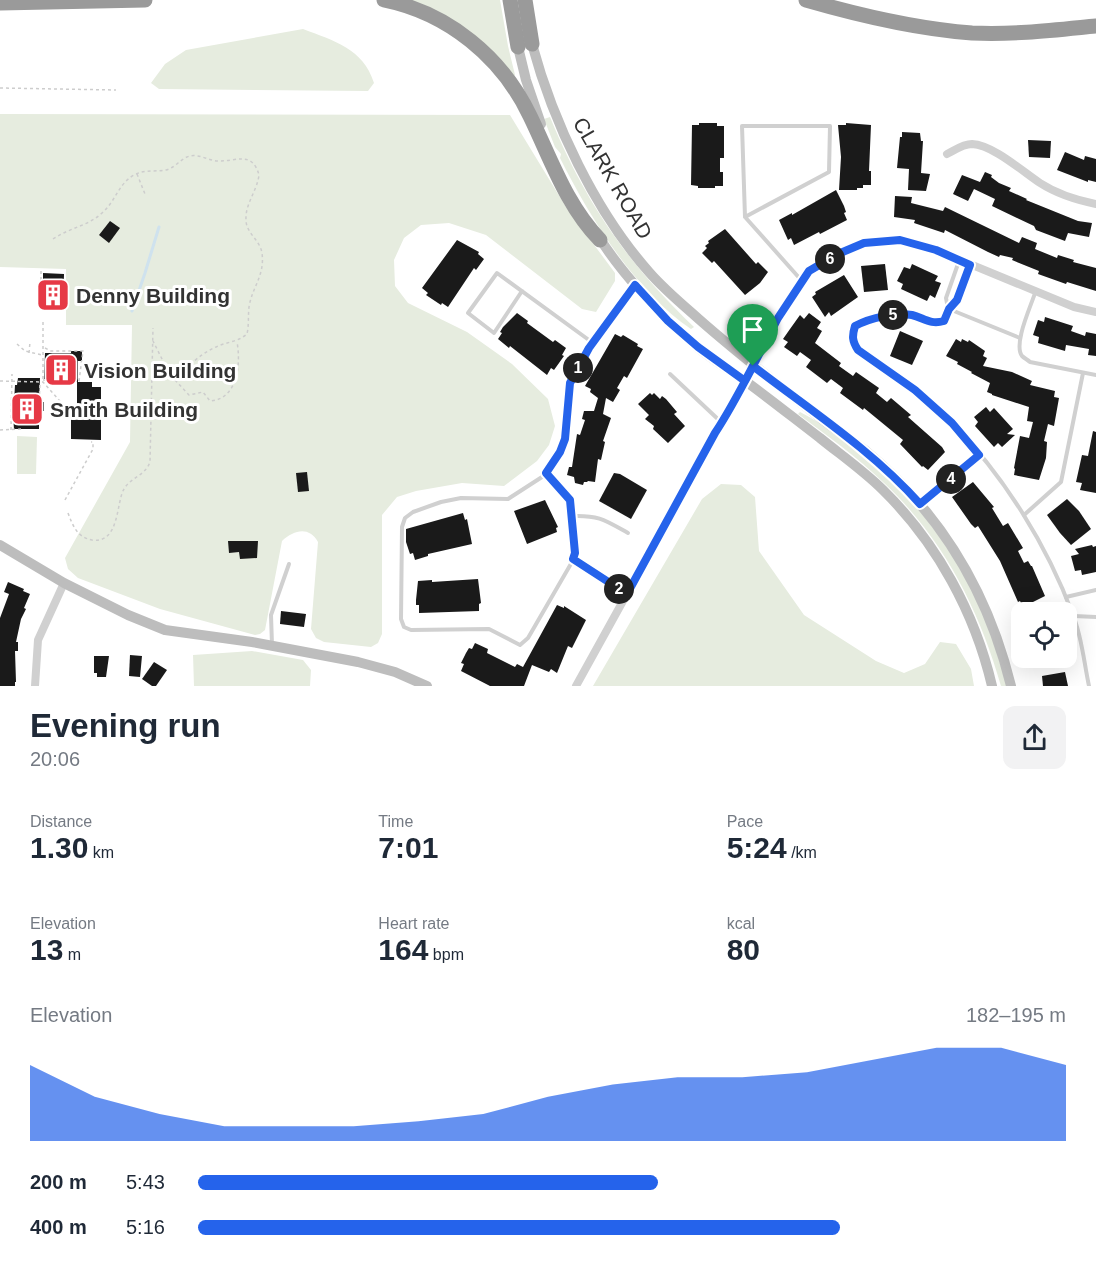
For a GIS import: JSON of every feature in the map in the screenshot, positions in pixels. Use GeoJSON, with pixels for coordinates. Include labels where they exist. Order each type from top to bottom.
{"type":"FeatureCollection","features":[{"type":"Feature","properties":{"kind":"highway"},"geometry":{"type":"LineString","coordinates":[[0,3],[145,0]]}},
{"type":"Feature","properties":{"kind":"highway"},"geometry":{"type":"LineString","coordinates":[[384,0],[412,8],[442,21],[477,46],[504,72],[524,104],[568,196],[588,227],[600,240]]}},
{"type":"Feature","properties":{"kind":"highway"},"geometry":{"type":"LineString","coordinates":[[510,0],[525,45]]}},
{"type":"Feature","properties":{"kind":"highway"},"geometry":{"type":"LineString","coordinates":[[525,0],[525,45]]}},
{"type":"Feature","properties":{"kind":"highway"},"geometry":{"type":"LineString","coordinates":[[806,0],[887,20],[972,33],[1037,33],[1096,26]]}},
{"type":"Feature","properties":{"kind":"main road","name":"CLARK ROAD"},"geometry":{"type":"LineString","coordinates":[[525,45],[526,80],[548,141],[578,202],[600,240],[635,285],[668,321],[698,347],[883,489],[918,529],[961,596],[987,665],[992,686]]}},
{"type":"Feature","properties":{"kind":"main road","name":"CLARK ROAD"},"geometry":{"type":"LineString","coordinates":[[525,45],[562,132],[613,224],[635,255],[661,284],[726,344],[866,451],[920,504],[968,570],[995,632],[1011,686]]}},
{"type":"Feature","properties":{"kind":"main road"},"geometry":{"type":"LineString","coordinates":[[0,545],[64,583],[128,615],[165,630],[358,662],[395,672],[427,686]]}},
{"type":"Feature","properties":{"kind":"street"},"geometry":{"type":"LineString","coordinates":[[947,154],[969,144],[980,145],[1006,159],[1042,184],[1075,200],[1096,204]]}},
{"type":"Feature","properties":{"kind":"street"},"geometry":{"type":"LineString","coordinates":[[576,686],[778,318],[809,271],[838,254],[864,243],[900,240],[936,250],[1074,308],[1096,312]]}},
{"type":"Feature","properties":{"kind":"street"},"geometry":{"type":"LineString","coordinates":[[35,686],[38,640],[64,583]]}},
{"type":"Feature","properties":{"kind":"lane"},"geometry":{"type":"LineString","coordinates":[[745,217],[829,172],[830,126],[742,126],[745,217],[802,281]]}},
{"type":"Feature","properties":{"kind":"lane"},"geometry":{"type":"LineString","coordinates":[[949,309],[946,298],[960,260]]}},
{"type":"Feature","properties":{"kind":"lane"},"geometry":{"type":"LineString","coordinates":[[970,265],[957,300],[949,309],[944,321],[935,323],[912,315],[866,320],[855,326],[852,336],[854,344],[858,350],[922,396],[952,423],[1015,498],[1068,602]]}},
{"type":"Feature","properties":{"kind":"lane"},"geometry":{"type":"LineString","coordinates":[[522,291],[494,333],[468,313],[497,273],[522,291],[593,343]]}},
{"type":"Feature","properties":{"kind":"lane"},"geometry":{"type":"LineString","coordinates":[[546,473],[570,500],[575,553],[528,638],[520,645],[489,629],[411,630],[404,627],[400,619],[402,527],[405,518],[413,512],[461,498],[508,499],[546,473],[560,452],[565,439],[570,383],[593,343],[635,285]]}},
{"type":"Feature","properties":{"kind":"lane"},"geometry":{"type":"LineString","coordinates":[[1035,293],[1020,338],[1022,356],[1030,362],[1096,375]]}},
{"type":"Feature","properties":{"kind":"lane"},"geometry":{"type":"LineString","coordinates":[[949,309],[1020,338]]}},
{"type":"Feature","properties":{"kind":"lane"},"geometry":{"type":"LineString","coordinates":[[1024,515],[1061,482],[1083,373]]}},
{"type":"Feature","properties":{"kind":"lane"},"geometry":{"type":"LineString","coordinates":[[670,374],[722,422]]}},
{"type":"Feature","properties":{"kind":"lane"},"geometry":{"type":"LineString","coordinates":[[920,504],[979,455]]}},
{"type":"Feature","properties":{"kind":"lane"},"geometry":{"type":"LineString","coordinates":[[572,516],[592,516],[603,519],[628,533]]}},
{"type":"Feature","properties":{"kind":"lane"},"geometry":{"type":"LineString","coordinates":[[573,559],[627,594]]}},
{"type":"Feature","properties":{"kind":"lane"},"geometry":{"type":"LineString","coordinates":[[272,646],[271,615],[289,564]]}},
{"type":"Feature","properties":{"kind":"lane"},"geometry":{"type":"LineString","coordinates":[[1066,597],[1096,590]]}},
{"type":"Feature","properties":{"kind":"lane"},"geometry":{"type":"LineString","coordinates":[[1077,616],[1096,617]]}},
{"type":"Feature","properties":{"kind":"lane"},"geometry":{"type":"LineString","coordinates":[[1077,630],[1089,686]]}},
{"type":"Feature","properties":{"kind":"path"},"geometry":{"type":"LineString","coordinates":[[0,88],[116,90]]}},
{"type":"Feature","properties":{"kind":"path"},"geometry":{"type":"LineString","coordinates":[[54,239],[67,230],[100,215],[108,208],[123,183],[137,173],[165,170],[194,156],[216,161],[247,159],[257,169],[258,182],[247,207],[246,220],[250,232],[262,250],[262,264],[258,284],[249,305],[248,331],[245,337],[206,352],[175,379]]}},
{"type":"Feature","properties":{"kind":"path"},"geometry":{"type":"LineString","coordinates":[[137,173],[145,194]]}},
{"type":"Feature","properties":{"kind":"path"},"geometry":{"type":"LineString","coordinates":[[41,271],[41,309],[58,308]]}},
{"type":"Feature","properties":{"kind":"path"},"geometry":{"type":"LineString","coordinates":[[39,406],[44,353],[43,322]]}},
{"type":"Feature","properties":{"kind":"path"},"geometry":{"type":"LineString","coordinates":[[68,513],[78,533],[91,540],[101,539],[116,523],[120,496],[126,485],[148,468],[153,328]]}},
{"type":"Feature","properties":{"kind":"path"},"geometry":{"type":"LineString","coordinates":[[153,341],[164,363],[189,395],[201,391],[210,401],[223,399],[230,392],[237,374],[239,357],[237,340]]}},
{"type":"Feature","properties":{"kind":"path"},"geometry":{"type":"LineString","coordinates":[[30,342],[30,353]]}},
{"type":"Feature","properties":{"kind":"path"},"geometry":{"type":"LineString","coordinates":[[17,344],[21,349],[30,353],[69,352]]}},
{"type":"Feature","properties":{"kind":"path"},"geometry":{"type":"LineString","coordinates":[[0,381],[80,381],[82,351],[51,351],[43,347]]}},
{"type":"Feature","properties":{"kind":"path"},"geometry":{"type":"LineString","coordinates":[[11,430],[12,374]]}},
{"type":"Feature","properties":{"kind":"path"},"geometry":{"type":"LineString","coordinates":[[42,381],[68,410],[77,410]]}},
{"type":"Feature","properties":{"kind":"path"},"geometry":{"type":"LineString","coordinates":[[101,411],[114,410]]}},
{"type":"Feature","properties":{"kind":"path"},"geometry":{"type":"LineString","coordinates":[[0,430],[23,429]]}},
{"type":"Feature","properties":{"kind":"path"},"geometry":{"type":"LineString","coordinates":[[64,500],[93,449],[93,442],[91,442]]}},
{"type":"Feature","properties":{"kind":"shaded area"},"geometry":{"type":"Polygon","coordinates":[[[404,0],[500,0],[514,77],[404,0]]]}},
{"type":"Feature","properties":{"kind":"shaded area"},"geometry":{"type":"Polygon","coordinates":[[[303,29],[346,47],[363,61],[374,83],[368,91],[159,89],[151,83],[165,64],[186,50],[303,29]]]}},
{"type":"Feature","properties":{"kind":"shaded area"},"geometry":{"type":"Polygon","coordinates":[[[0,114],[510,115],[566,207],[615,273],[615,281],[596,312],[582,309],[486,235],[449,223],[421,225],[404,238],[394,260],[395,286],[408,303],[467,332],[512,364],[548,399],[555,426],[549,445],[537,461],[504,486],[462,483],[416,491],[397,497],[382,515],[382,634],[378,643],[371,647],[324,642],[316,638],[311,629],[318,542],[306,532],[296,532],[282,541],[265,630],[255,635],[160,609],[78,578],[68,569],[65,558],[130,442],[132,325],[66,325],[66,269],[0,267],[0,114]]]}},
{"type":"Feature","properties":{"kind":"shaded area"},"geometry":{"type":"Polygon","coordinates":[[[550,117],[578,177],[610,230],[648,279],[694,327],[691,329],[651,295],[616,252],[585,205],[560,158],[561,154],[555,147],[544,119],[550,117]]]}},
{"type":"Feature","properties":{"kind":"shaded area"},"geometry":{"type":"Polygon","coordinates":[[[800,412],[830,430],[886,474],[933,528],[954,558],[986,621],[1007,686],[1001,686],[970,602],[941,551],[924,527],[874,473],[798,414],[800,412]]]}},
{"type":"Feature","properties":{"kind":"shaded area"},"geometry":{"type":"Polygon","coordinates":[[[17,436],[37,437],[36,474],[17,474],[17,436]]]}},
{"type":"Feature","properties":{"kind":"shaded area"},"geometry":{"type":"Polygon","coordinates":[[[721,484],[741,485],[755,497],[759,551],[804,615],[876,661],[904,673],[925,664],[940,642],[956,644],[971,669],[974,686],[593,686],[702,499],[721,484]]]}},
{"type":"Feature","properties":{"kind":"shaded area"},"geometry":{"type":"Polygon","coordinates":[[[252,651],[303,660],[311,670],[310,686],[194,686],[193,655],[252,651]]]}},
{"type":"Feature","properties":{"kind":"building"},"geometry":{"type":"Polygon","coordinates":[[[699,123],[717,123],[717,126],[724,126],[724,158],[720,158],[723,186],[698,188],[698,186],[691,185],[692,125],[699,125],[699,123]]]}},
{"type":"Feature","properties":{"kind":"building"},"geometry":{"type":"Polygon","coordinates":[[[846,123],[871,125],[869,171],[871,171],[871,185],[863,185],[863,188],[857,188],[857,190],[839,190],[841,157],[838,125],[846,125],[846,123]]]}},
{"type":"Feature","properties":{"kind":"building"},"geometry":{"type":"Polygon","coordinates":[[[902,132],[920,133],[921,141],[923,141],[921,173],[930,174],[926,191],[908,190],[909,169],[897,168],[902,132]]]}},
{"type":"Feature","properties":{"kind":"building"},"geometry":{"type":"Polygon","coordinates":[[[1028,140],[1051,141],[1050,158],[1029,157],[1028,140]]]}},
{"type":"Feature","properties":{"kind":"building"},"geometry":{"type":"Polygon","coordinates":[[[1065,152],[1084,160],[1085,156],[1096,159],[1096,182],[1088,180],[1088,182],[1057,170],[1065,152]]]}},
{"type":"Feature","properties":{"kind":"building"},"geometry":{"type":"Polygon","coordinates":[[[985,172],[992,175],[991,177],[999,183],[1011,188],[1009,191],[1026,200],[1078,221],[1092,223],[1089,237],[1068,233],[1065,241],[1036,230],[1034,226],[992,206],[995,199],[974,189],[968,201],[953,194],[962,175],[980,182],[985,172]]]}},
{"type":"Feature","properties":{"kind":"building"},"geometry":{"type":"Polygon","coordinates":[[[836,190],[844,206],[847,220],[794,245],[791,238],[788,240],[779,220],[836,190]]]}},
{"type":"Feature","properties":{"kind":"building"},"geometry":{"type":"Polygon","coordinates":[[[895,196],[912,197],[911,203],[943,211],[945,207],[1019,243],[1022,237],[1037,243],[1035,249],[1057,258],[1058,255],[1096,268],[1096,291],[1038,274],[1039,271],[1012,260],[1013,258],[1000,255],[999,257],[945,230],[944,233],[914,223],[915,220],[894,217],[895,196]]]}},
{"type":"Feature","properties":{"kind":"building"},"geometry":{"type":"Polygon","coordinates":[[[110,221],[120,228],[109,243],[99,235],[110,221]]]}},
{"type":"Feature","properties":{"kind":"building"},"geometry":{"type":"Polygon","coordinates":[[[725,229],[756,264],[758,262],[768,272],[760,283],[745,295],[714,261],[712,263],[702,253],[707,248],[705,246],[709,243],[708,241],[725,229]]]}},
{"type":"Feature","properties":{"kind":"building"},"geometry":{"type":"Polygon","coordinates":[[[457,240],[479,252],[478,254],[484,259],[476,270],[474,268],[448,307],[426,295],[428,293],[422,288],[457,240]]]}},
{"type":"Feature","properties":{"kind":"building"},"geometry":{"type":"Polygon","coordinates":[[[885,264],[888,290],[864,292],[861,266],[885,264]]]}},
{"type":"Feature","properties":{"kind":"building"},"geometry":{"type":"Polygon","coordinates":[[[912,264],[938,276],[935,281],[941,283],[935,298],[930,295],[927,301],[901,289],[903,284],[897,281],[904,267],[910,269],[912,264]]]}},
{"type":"Feature","properties":{"kind":"building","name":"Denny Building"},"geometry":{"type":"Polygon","coordinates":[[[43,273],[64,274],[63,306],[43,306],[43,273]]]}},
{"type":"Feature","properties":{"kind":"building"},"geometry":{"type":"Polygon","coordinates":[[[844,275],[858,297],[831,316],[829,312],[825,317],[812,297],[816,294],[815,292],[844,275]]]}},
{"type":"Feature","properties":{"kind":"building"},"geometry":{"type":"Polygon","coordinates":[[[517,313],[553,342],[555,340],[566,348],[562,355],[564,356],[554,370],[551,368],[547,375],[498,339],[503,327],[517,313]]]}},
{"type":"Feature","properties":{"kind":"building"},"geometry":{"type":"Polygon","coordinates":[[[809,313],[821,322],[817,328],[822,331],[815,343],[841,363],[839,366],[853,376],[856,372],[879,388],[876,393],[887,402],[891,398],[911,415],[908,417],[942,447],[945,452],[928,470],[922,467],[900,444],[903,440],[864,408],[863,410],[840,393],[843,388],[831,379],[827,383],[806,367],[811,360],[800,352],[797,356],[784,347],[788,342],[783,339],[800,315],[804,319],[809,313]]]}},
{"type":"Feature","properties":{"kind":"building"},"geometry":{"type":"Polygon","coordinates":[[[1045,317],[1073,326],[1071,331],[1085,336],[1086,332],[1096,334],[1096,356],[1088,355],[1089,349],[1066,345],[1065,351],[1038,343],[1039,337],[1033,335],[1038,320],[1044,322],[1045,317]]]}},
{"type":"Feature","properties":{"kind":"building"},"geometry":{"type":"Polygon","coordinates":[[[900,331],[923,341],[912,365],[890,356],[900,331]]]}},
{"type":"Feature","properties":{"kind":"building"},"geometry":{"type":"Polygon","coordinates":[[[615,334],[621,337],[623,335],[643,349],[627,378],[624,376],[617,388],[620,390],[613,402],[606,398],[603,414],[611,418],[603,441],[605,442],[601,460],[598,459],[595,482],[584,482],[583,485],[575,483],[574,477],[567,475],[569,467],[572,467],[577,434],[580,435],[585,420],[582,419],[584,411],[594,411],[598,398],[590,392],[591,389],[585,386],[615,334]]]}},
{"type":"Feature","properties":{"kind":"building"},"geometry":{"type":"Polygon","coordinates":[[[956,339],[961,342],[962,339],[968,342],[969,340],[985,351],[983,356],[987,358],[983,366],[1012,372],[1032,381],[1030,385],[1055,391],[1054,397],[1059,398],[1054,426],[1048,424],[1044,441],[1047,442],[1046,458],[1039,480],[1014,475],[1020,436],[1029,438],[1033,422],[1027,421],[1029,407],[987,392],[990,383],[946,356],[956,339]]]}},
{"type":"Feature","properties":{"kind":"building","name":"Vision Building"},"geometry":{"type":"Polygon","coordinates":[[[71,351],[82,351],[82,361],[78,361],[78,382],[44,379],[45,353],[71,353],[71,351]]]}},
{"type":"Feature","properties":{"kind":"building","name":"Smith Building"},"geometry":{"type":"Polygon","coordinates":[[[18,378],[40,378],[39,402],[44,402],[44,411],[39,411],[39,429],[14,429],[12,402],[14,402],[15,385],[17,385],[18,378]]]}},
{"type":"Feature","properties":{"kind":"building"},"geometry":{"type":"Polygon","coordinates":[[[77,382],[92,382],[92,387],[101,387],[101,440],[71,439],[71,404],[77,404],[77,382]]]}},
{"type":"Feature","properties":{"kind":"building"},"geometry":{"type":"Polygon","coordinates":[[[650,393],[652,395],[654,393],[660,399],[662,396],[666,399],[677,412],[674,414],[685,426],[668,443],[645,419],[649,415],[638,404],[650,393]]]}},
{"type":"Feature","properties":{"kind":"building"},"geometry":{"type":"Polygon","coordinates":[[[986,407],[990,412],[994,408],[1013,429],[1007,434],[1015,435],[1002,447],[998,443],[994,447],[975,426],[978,422],[974,417],[986,407]]]}},
{"type":"Feature","properties":{"kind":"building"},"geometry":{"type":"Polygon","coordinates":[[[1093,431],[1096,432],[1096,493],[1080,490],[1082,483],[1076,482],[1082,455],[1088,456],[1093,431]]]}},
{"type":"Feature","properties":{"kind":"building"},"geometry":{"type":"Polygon","coordinates":[[[307,472],[309,491],[298,492],[296,473],[307,472]]]}},
{"type":"Feature","properties":{"kind":"building"},"geometry":{"type":"Polygon","coordinates":[[[614,473],[620,474],[647,490],[631,519],[599,501],[614,473]]]}},
{"type":"Feature","properties":{"kind":"building"},"geometry":{"type":"Polygon","coordinates":[[[973,482],[994,507],[992,508],[1003,526],[1008,523],[1023,548],[1018,551],[1024,563],[1028,561],[1032,566],[1045,596],[1033,602],[1018,602],[1000,561],[978,526],[975,528],[971,524],[952,497],[973,482]]]}},
{"type":"Feature","properties":{"kind":"building"},"geometry":{"type":"Polygon","coordinates":[[[1067,499],[1079,511],[1091,529],[1071,545],[1047,515],[1067,499]]]}},
{"type":"Feature","properties":{"kind":"building"},"geometry":{"type":"Polygon","coordinates":[[[545,500],[558,527],[557,532],[527,544],[514,511],[545,500]]]}},
{"type":"Feature","properties":{"kind":"building"},"geometry":{"type":"Polygon","coordinates":[[[463,513],[465,520],[467,519],[472,544],[428,554],[428,556],[415,560],[406,542],[406,529],[463,513]]]}},
{"type":"Feature","properties":{"kind":"building"},"geometry":{"type":"Polygon","coordinates":[[[228,541],[258,541],[257,558],[240,559],[239,552],[229,553],[228,541]]]}},
{"type":"Feature","properties":{"kind":"building"},"geometry":{"type":"Polygon","coordinates":[[[1096,546],[1096,572],[1082,575],[1081,570],[1075,571],[1071,556],[1079,554],[1075,549],[1096,546]]]}},
{"type":"Feature","properties":{"kind":"building"},"geometry":{"type":"Polygon","coordinates":[[[478,579],[481,603],[479,611],[419,613],[419,605],[416,605],[418,581],[478,579]]]}},
{"type":"Feature","properties":{"kind":"building"},"geometry":{"type":"Polygon","coordinates":[[[8,582],[30,594],[24,608],[26,609],[21,619],[16,642],[18,642],[18,651],[15,651],[15,686],[0,686],[0,618],[9,594],[4,592],[8,582]]]}},
{"type":"Feature","properties":{"kind":"building"},"geometry":{"type":"Polygon","coordinates":[[[557,605],[564,608],[564,606],[586,620],[572,648],[568,646],[557,673],[551,669],[549,672],[532,665],[524,686],[490,686],[461,671],[464,664],[461,663],[469,648],[472,649],[475,643],[488,649],[487,653],[515,667],[517,664],[523,667],[557,605]]]}},
{"type":"Feature","properties":{"kind":"building"},"geometry":{"type":"Polygon","coordinates":[[[281,611],[306,614],[304,627],[280,624],[281,611]]]}},
{"type":"Feature","properties":{"kind":"building"},"geometry":{"type":"Polygon","coordinates":[[[130,655],[142,656],[140,677],[129,676],[130,655]]]}},
{"type":"Feature","properties":{"kind":"building"},"geometry":{"type":"Polygon","coordinates":[[[94,656],[109,656],[106,677],[97,677],[97,673],[94,673],[94,656]]]}},
{"type":"Feature","properties":{"kind":"building"},"geometry":{"type":"Polygon","coordinates":[[[154,662],[167,670],[156,686],[152,686],[142,679],[154,662]]]}},
{"type":"Feature","properties":{"kind":"building"},"geometry":{"type":"Polygon","coordinates":[[[1065,672],[1068,686],[1043,686],[1042,676],[1065,672]]]}},
{"type":"Feature","properties":{"kind":"waterway"},"geometry":{"type":"LineString","coordinates":[[132,311],[159,227]]}},
{"type":"Feature","properties":{"kind":"place","name":"Denny Building"},"geometry":{"type":"Point","coordinates":[53,295]}},
{"type":"Feature","properties":{"kind":"place","name":"Vision Building"},"geometry":{"type":"Point","coordinates":[61,370]}},
{"type":"Feature","properties":{"kind":"place","name":"Smith Building"},"geometry":{"type":"Point","coordinates":[27,409]}},
{"type":"Feature","properties":{"kind":"route"},"geometry":{"type":"LineString","coordinates":[[753,366],[745,381],[698,347],[668,321],[635,285],[589,348],[570,383],[565,439],[560,452],[546,473],[570,500],[575,553],[573,559],[627,594],[648,558],[715,433],[722,422],[745,381],[753,366],[866,451],[920,504],[979,455],[952,423],[915,390],[858,350],[852,336],[855,326],[866,320],[896,315],[912,315],[935,323],[944,321],[949,309],[957,300],[970,265],[936,250],[900,240],[864,243],[838,254],[809,271],[778,318],[753,366]]}}]}
